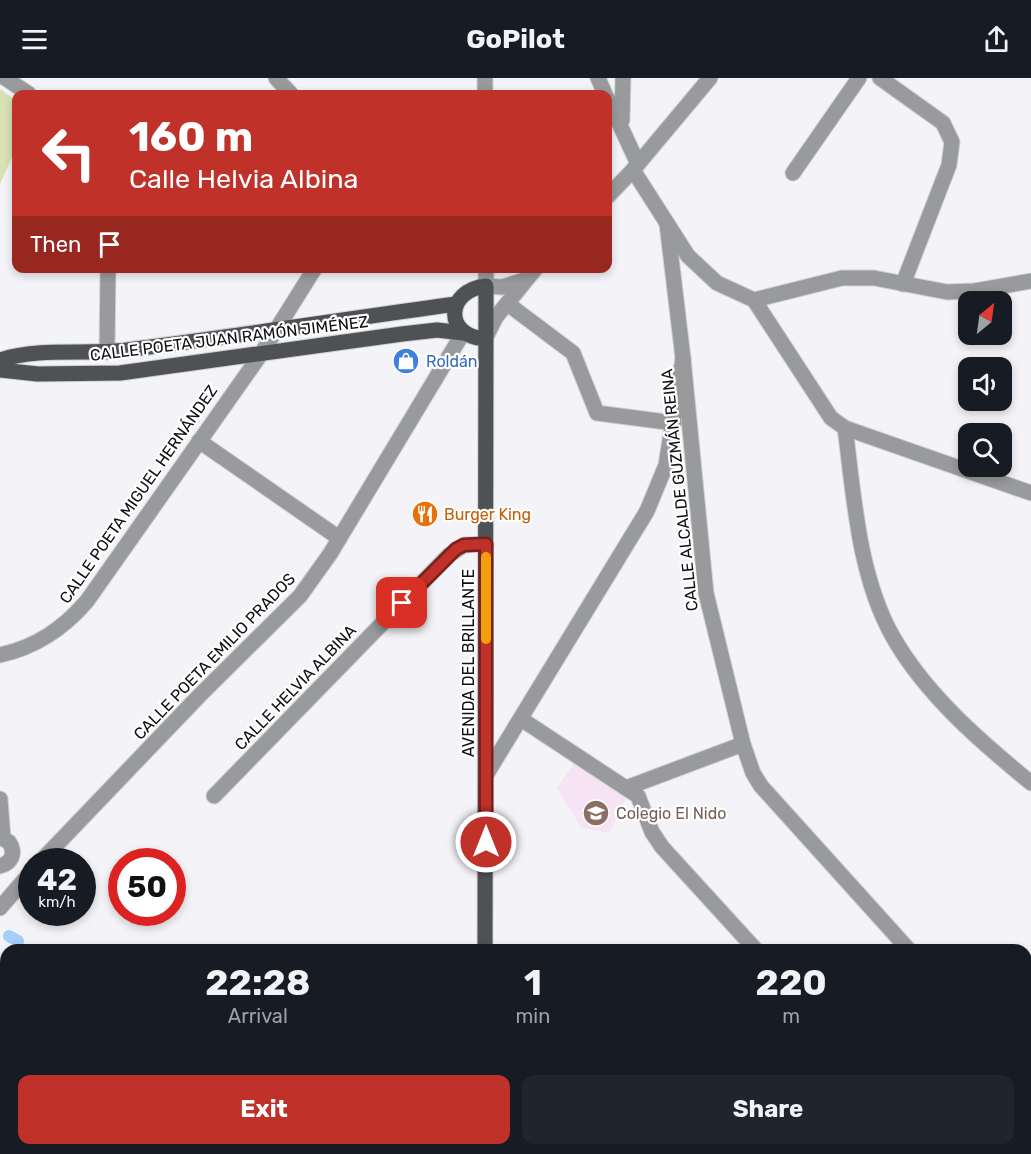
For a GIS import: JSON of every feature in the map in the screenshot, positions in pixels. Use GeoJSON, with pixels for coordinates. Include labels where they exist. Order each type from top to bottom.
{"type":"FeatureCollection","features":[{"type":"Feature","properties":{"kind":"main road"},"geometry":{"type":"LineString","coordinates":[[463,333],[454,319],[456,304],[463,294],[473,288],[486,286]]}},
{"type":"Feature","properties":{"kind":"main road","name":"AVENIDA DEL BRILLANTE"},"geometry":{"type":"LineString","coordinates":[[485,944],[486,286]]}},
{"type":"Feature","properties":{"kind":"main road","name":"CALLE POETA JUAN RAMÓN JIMÉNEZ"},"geometry":{"type":"LineString","coordinates":[[0,360],[21,355],[107,352],[456,304]]}},
{"type":"Feature","properties":{"kind":"main road","name":"CALLE POETA JUAN RAMÓN JIMÉNEZ"},"geometry":{"type":"LineString","coordinates":[[0,370],[38,374],[102,374],[425,332],[463,333],[473,338],[485,339]]}},
{"type":"Feature","properties":{"kind":"street"},"geometry":{"type":"LineString","coordinates":[[5,78],[23,90]]}},
{"type":"Feature","properties":{"kind":"street"},"geometry":{"type":"LineString","coordinates":[[276,78],[287,90]]}},
{"type":"Feature","properties":{"kind":"street"},"geometry":{"type":"LineString","coordinates":[[622,128],[620,101],[623,78]]}},
{"type":"Feature","properties":{"kind":"street"},"geometry":{"type":"LineString","coordinates":[[612,192],[636,167],[710,78]]}},
{"type":"Feature","properties":{"kind":"street"},"geometry":{"type":"LineString","coordinates":[[793,173],[859,78]]}},
{"type":"Feature","properties":{"kind":"street"},"geometry":{"type":"LineString","coordinates":[[880,78],[943,123],[952,142],[949,165],[903,284]]}},
{"type":"Feature","properties":{"kind":"street"},"geometry":{"type":"LineString","coordinates":[[612,107],[636,167],[667,224],[702,270],[717,283],[754,300],[831,418],[845,428],[1031,493]]}},
{"type":"Feature","properties":{"kind":"street"},"geometry":{"type":"LineString","coordinates":[[486,775],[647,511],[658,488],[670,448],[683,358],[667,224]]}},
{"type":"Feature","properties":{"kind":"street"},"geometry":{"type":"LineString","coordinates":[[107,352],[108,273]]}},
{"type":"Feature","properties":{"kind":"street","name":"CALLE POETA MIGUEL HERNÁNDEZ"},"geometry":{"type":"LineString","coordinates":[[0,655],[33,645],[51,635],[77,612],[261,354],[312,273]]}},
{"type":"Feature","properties":{"kind":"street","name":"AVENIDA DEL BRILLANTE"},"geometry":{"type":"LineString","coordinates":[[486,273],[486,286]]}},
{"type":"Feature","properties":{"kind":"street"},"geometry":{"type":"LineString","coordinates":[[485,339],[496,317],[531,273]]}},
{"type":"Feature","properties":{"kind":"street"},"geometry":{"type":"LineString","coordinates":[[754,300],[842,278],[866,278],[956,292],[1031,281]]}},
{"type":"Feature","properties":{"kind":"street"},"geometry":{"type":"LineString","coordinates":[[486,286],[502,287],[525,280]]}},
{"type":"Feature","properties":{"kind":"street"},"geometry":{"type":"LineString","coordinates":[[508,304],[573,353],[597,413],[674,423]]}},
{"type":"Feature","properties":{"kind":"street","name":"CALLE POETA EMILIO PRADOS"},"geometry":{"type":"LineString","coordinates":[[53,848],[199,696],[290,608],[320,569],[463,333]]}},
{"type":"Feature","properties":{"kind":"street","name":"CALLE ALCALDE GUZMÁN REINA"},"geometry":{"type":"LineString","coordinates":[[683,358],[706,593],[743,744],[753,773],[761,786],[904,944]]}},
{"type":"Feature","properties":{"kind":"street"},"geometry":{"type":"LineString","coordinates":[[845,428],[864,552],[878,601],[892,636],[917,674],[950,709],[1031,783]]}},
{"type":"Feature","properties":{"kind":"street"},"geometry":{"type":"LineString","coordinates":[[199,441],[339,538]]}},
{"type":"Feature","properties":{"kind":"street"},"geometry":{"type":"LineString","coordinates":[[670,448],[692,449]]}},
{"type":"Feature","properties":{"kind":"street","name":"CALLE HELVIA ALBINA"},"geometry":{"type":"LineString","coordinates":[[214,796],[449,555],[464,545],[486,544]]}},
{"type":"Feature","properties":{"kind":"street"},"geometry":{"type":"LineString","coordinates":[[521,718],[638,796],[652,832],[662,847],[751,944]]}},
{"type":"Feature","properties":{"kind":"street"},"geometry":{"type":"LineString","coordinates":[[626,788],[743,744]]}},
{"type":"Feature","properties":{"kind":"street"},"geometry":{"type":"LineString","coordinates":[[0,799],[1,838],[9,842],[13,849],[5,864]]}},
{"type":"Feature","properties":{"kind":"street"},"geometry":{"type":"LineString","coordinates":[[0,908],[18,887]]}},
{"type":"Feature","properties":{"kind":"shaded area","name":"Colegio El Nido"},"geometry":{"type":"Polygon","coordinates":[[[575,762],[627,797],[609,833],[582,828],[557,788],[575,762]]]}},
{"type":"Feature","properties":{"kind":"green space"},"geometry":{"type":"Polygon","coordinates":[[[0,89],[12,97],[12,157],[0,184],[0,89]]]}},
{"type":"Feature","properties":{"kind":"waterway"},"geometry":{"type":"LineString","coordinates":[[9,936],[18,941]]}},
{"type":"Feature","properties":{"kind":"slow traffic"},"geometry":{"type":"LineString","coordinates":[[486,557],[486,639]]}},
{"type":"Feature","properties":{"kind":"place","name":"Roldán"},"geometry":{"type":"Point","coordinates":[406,361]}},
{"type":"Feature","properties":{"kind":"place","name":"Burger King"},"geometry":{"type":"Point","coordinates":[425,514]}},
{"type":"Feature","properties":{"kind":"place","name":"Colegio El Nido"},"geometry":{"type":"Point","coordinates":[596,813]}},
{"type":"Feature","properties":{"kind":"route"},"geometry":{"type":"LineString","coordinates":[[402,603],[460,546],[486,544],[486,842]]}}]}
